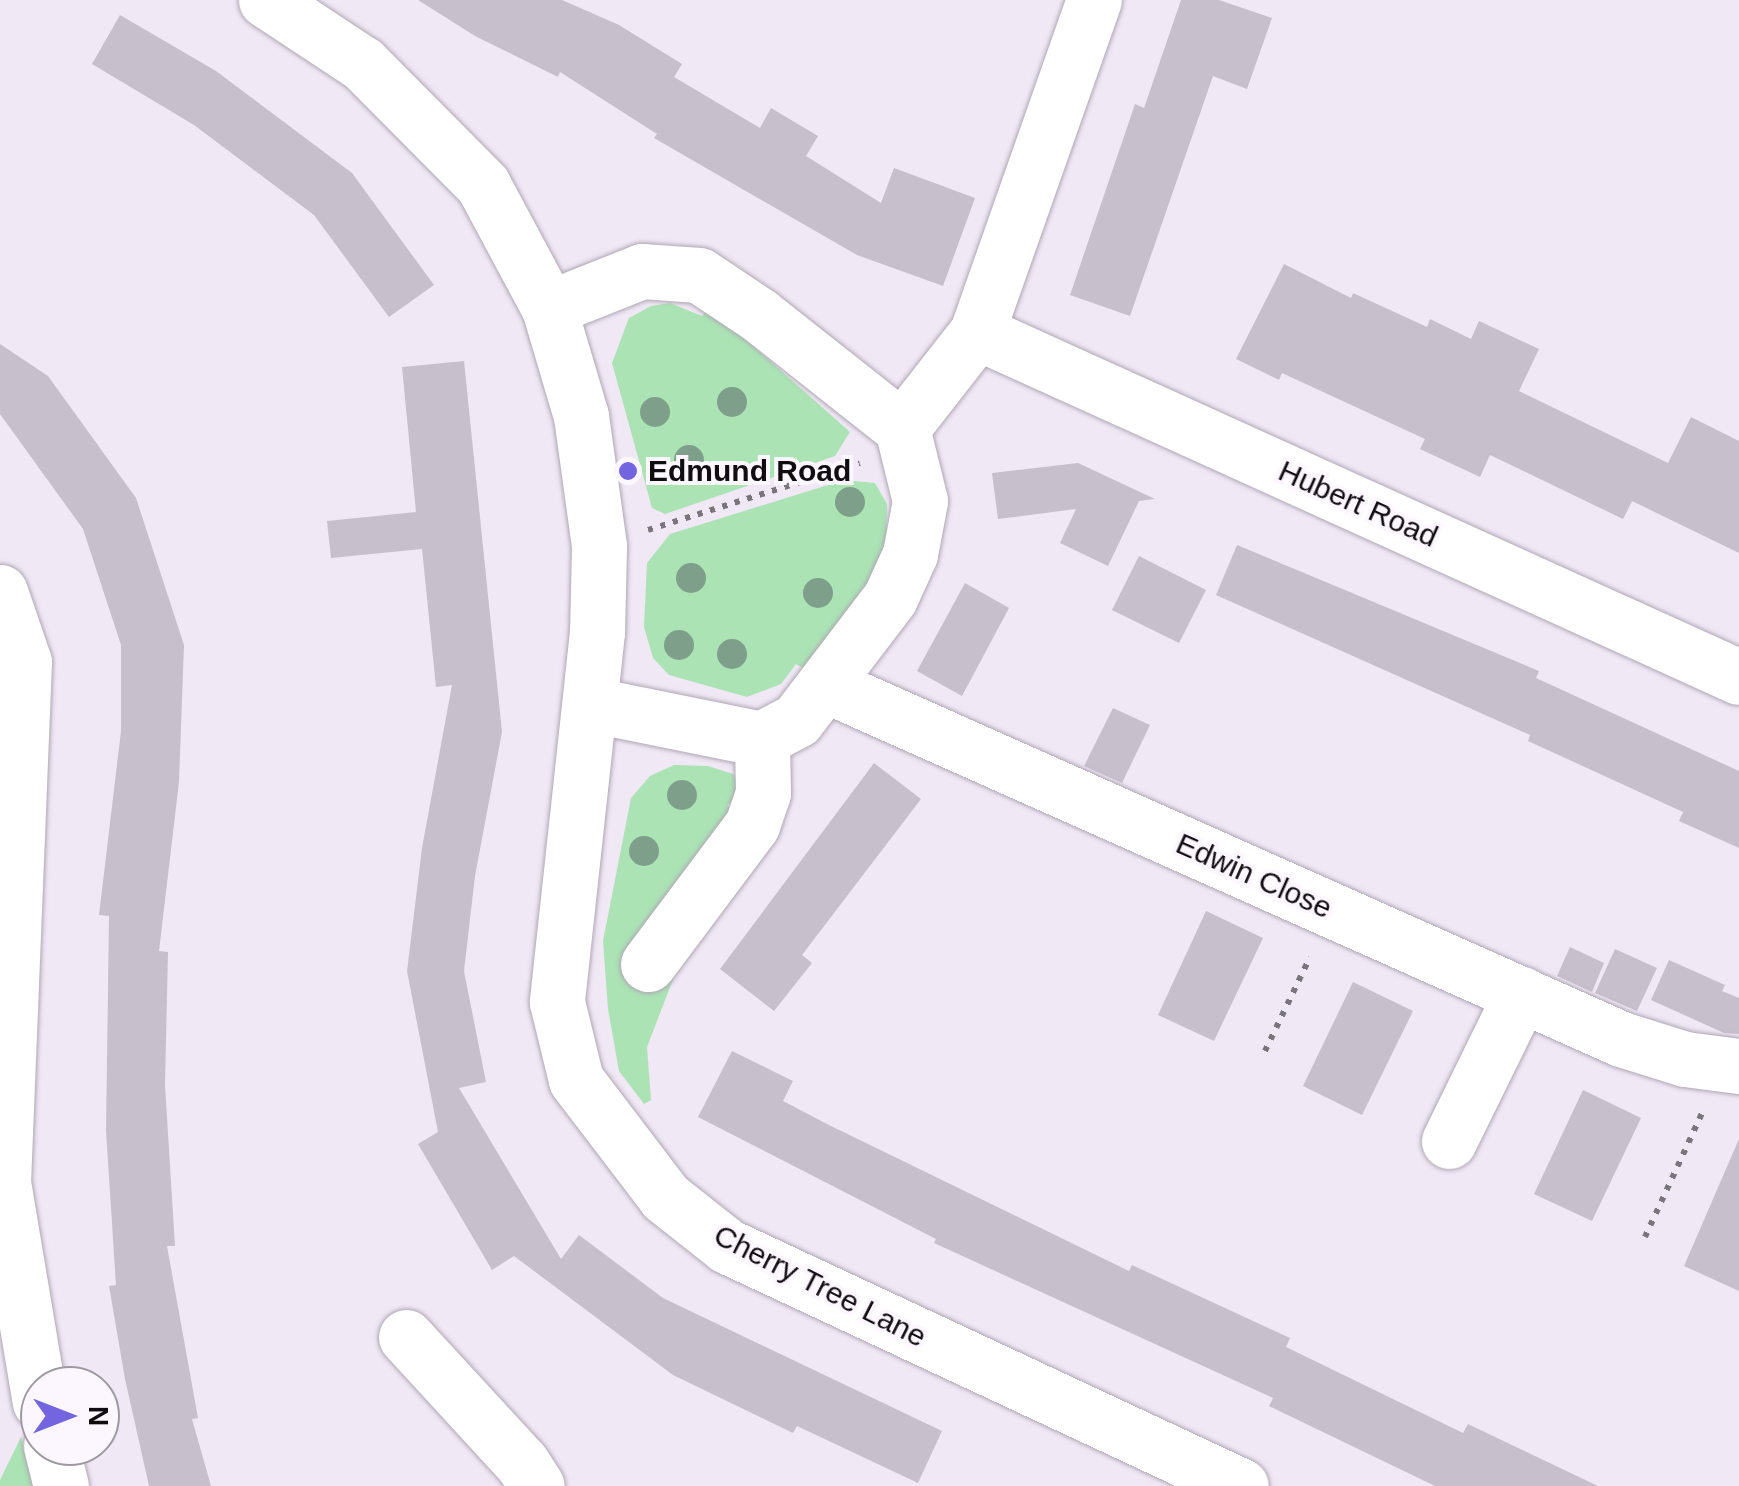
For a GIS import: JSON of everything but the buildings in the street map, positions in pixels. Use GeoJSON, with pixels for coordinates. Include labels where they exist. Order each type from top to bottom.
{"type":"FeatureCollection","features":[{"type":"Feature","properties":{"kind":"street","name":"Cherry Tree Lane"},"geometry":{"type":"LineString","coordinates":[[266,0],[363,64],[483,185],[549,308],[581,416],[599,546],[592,705],[557,1002],[576,1080],[665,1198],[727,1246],[1241,1486]]}},
{"type":"Feature","properties":{"kind":"street"},"geometry":{"type":"LineString","coordinates":[[902,428],[977,332],[1094,0]]}},
{"type":"Feature","properties":{"kind":"street"},"geometry":{"type":"LineString","coordinates":[[549,308],[642,271],[699,275],[759,315],[902,428],[920,501],[910,554],[890,598],[796,720],[762,739],[592,705]]}},
{"type":"Feature","properties":{"kind":"street","name":"Hubert Road"},"geometry":{"type":"LineString","coordinates":[[977,332],[1739,677]]}},
{"type":"Feature","properties":{"kind":"street"},"geometry":{"type":"LineString","coordinates":[[0,592],[24,662],[2,1182],[34,1366]]}},
{"type":"Feature","properties":{"kind":"street","name":"Edwin Close"},"geometry":{"type":"LineString","coordinates":[[826,685],[1622,1040],[1716,1062]]}},
{"type":"Feature","properties":{"kind":"street"},"geometry":{"type":"LineString","coordinates":[[648,964],[752,825],[764,792],[762,739]]}},
{"type":"Feature","properties":{"kind":"street"},"geometry":{"type":"LineString","coordinates":[[1449,1142],[1521,994]]}},
{"type":"Feature","properties":{"kind":"street"},"geometry":{"type":"LineString","coordinates":[[406,1337],[522,1463],[536,1486]]}},
{"type":"Feature","properties":{"kind":"path"},"geometry":{"type":"LineString","coordinates":[[599,546],[866,461],[902,428]]}},
{"type":"Feature","properties":{"kind":"path"},"geometry":{"type":"LineString","coordinates":[[1265,1050],[1332,911]]}},
{"type":"Feature","properties":{"kind":"path"},"geometry":{"type":"LineString","coordinates":[[1645,1237],[1716,1062]]}},
{"type":"Feature","properties":{"kind":"green space"},"geometry":{"type":"Polygon","coordinates":[[[670,303],[702,316],[709,307],[850,432],[835,456],[665,514],[652,508],[612,363],[629,318],[651,306],[670,303]]]}},
{"type":"Feature","properties":{"kind":"green space"},"geometry":{"type":"Polygon","coordinates":[[[844,480],[875,483],[887,504],[886,543],[880,570],[807,671],[796,664],[781,684],[747,697],[669,675],[653,658],[644,627],[647,563],[670,534],[844,480]]]}},
{"type":"Feature","properties":{"kind":"green space"},"geometry":{"type":"Polygon","coordinates":[[[674,765],[708,766],[733,774],[737,794],[727,806],[736,812],[668,974],[674,977],[647,1047],[651,1100],[644,1104],[619,1071],[608,1009],[603,941],[631,798],[650,776],[674,765]]]}},
{"type":"Feature","properties":{"kind":"green space"},"geometry":{"type":"Polygon","coordinates":[[[20,1439],[20,1466],[30,1466],[36,1486],[0,1486],[20,1439]]]}},
{"type":"Feature","properties":{"kind":"place","name":"Edmund Road"},"geometry":{"type":"Point","coordinates":[628,471]}}]}
